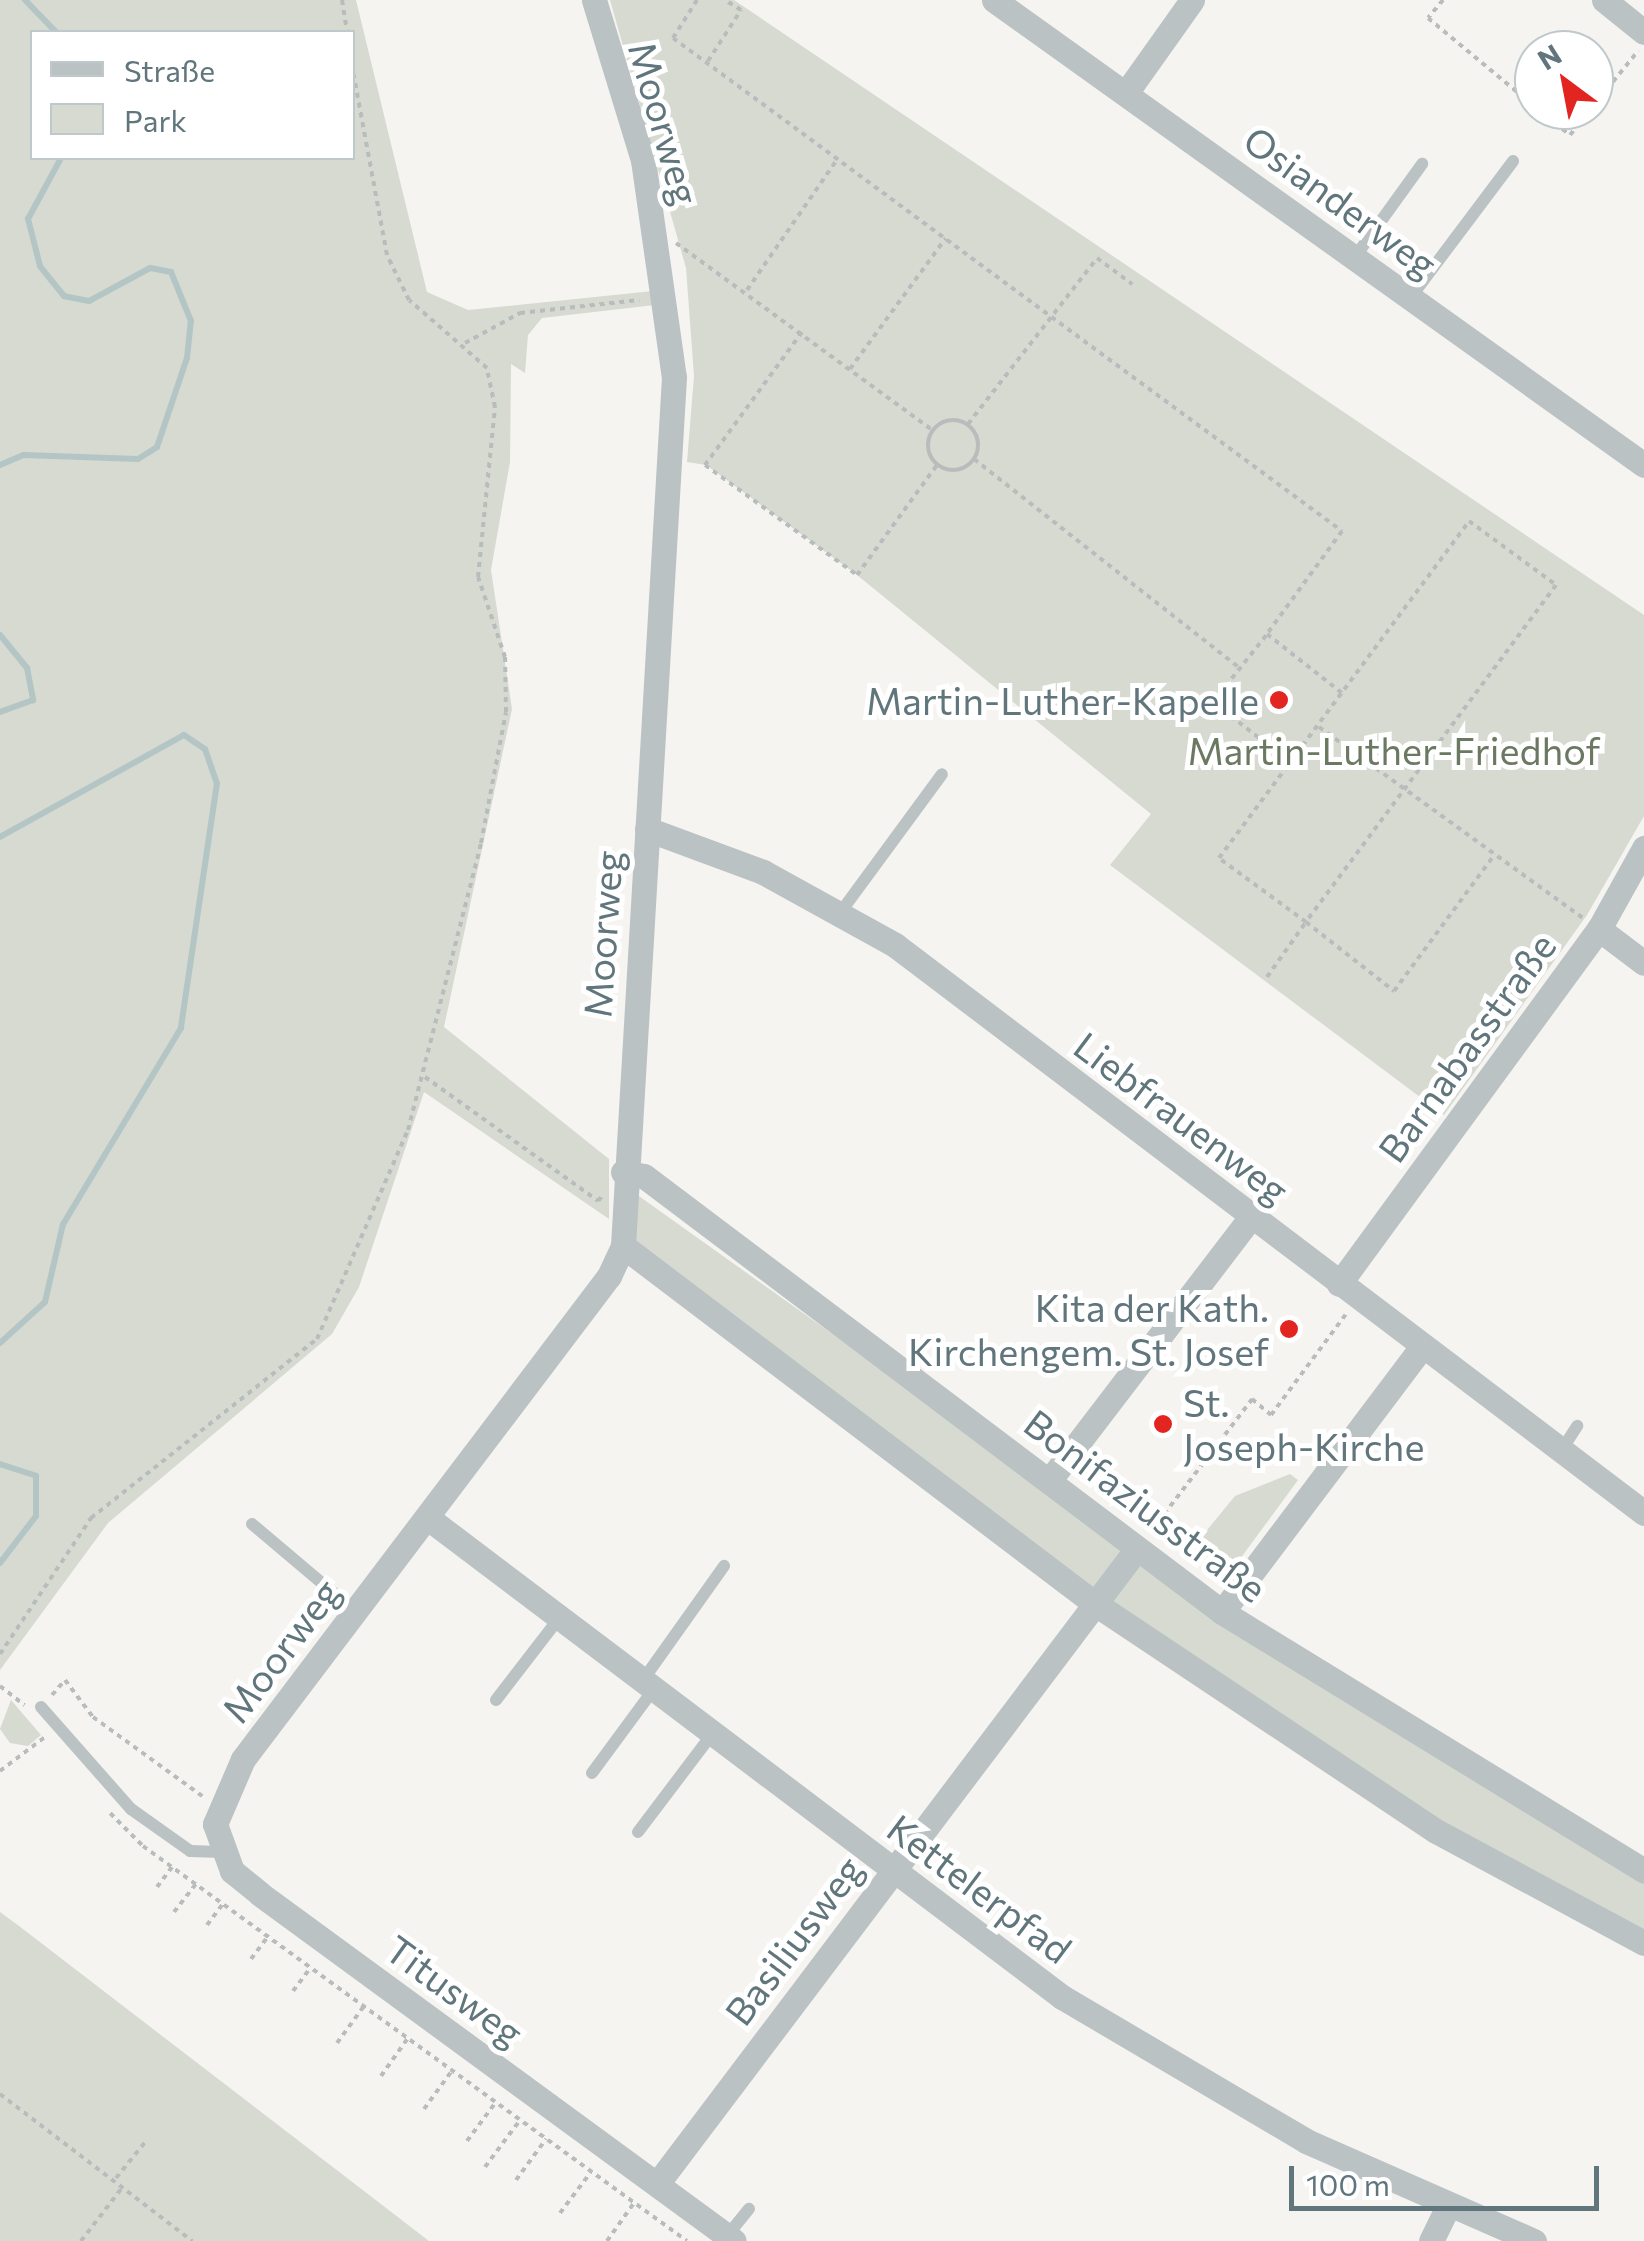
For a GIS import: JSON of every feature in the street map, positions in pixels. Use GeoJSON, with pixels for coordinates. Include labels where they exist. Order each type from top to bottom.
{"type":"FeatureCollection","features":[{"type":"Feature","properties":{"kind":"street","name":"Moorweg"},"geometry":{"type":"LineString","coordinates":[[218,1805],[243,1759],[428,1518],[622,1246],[623,1172],[674,460],[669,297],[661,244],[594,0]]}},
{"type":"Feature","properties":{"kind":"street","name":"Osianderweg"},"geometry":{"type":"LineString","coordinates":[[994,0],[1644,465]]}},
{"type":"Feature","properties":{"kind":"street"},"geometry":{"type":"LineString","coordinates":[[1126,93],[1192,0]]}},
{"type":"Feature","properties":{"kind":"street"},"geometry":{"type":"LineString","coordinates":[[1604,0],[1644,32]]}},
{"type":"Feature","properties":{"kind":"street","name":"Liebfrauenweg"},"geometry":{"type":"LineString","coordinates":[[648,829],[840,913],[1644,1512]]}},
{"type":"Feature","properties":{"kind":"street","name":"Barnabasstraße"},"geometry":{"type":"LineString","coordinates":[[1348,1291],[1598,929],[1644,848]]}},
{"type":"Feature","properties":{"kind":"street"},"geometry":{"type":"LineString","coordinates":[[1598,929],[1644,963]]}},
{"type":"Feature","properties":{"kind":"street","name":"Bonifaziusstraße"},"geometry":{"type":"LineString","coordinates":[[623,1172],[644,1176],[1049,1480],[1135,1551],[1222,1612],[1644,1871]]}},
{"type":"Feature","properties":{"kind":"street"},"geometry":{"type":"LineString","coordinates":[[1049,1480],[1251,1217]]}},
{"type":"Feature","properties":{"kind":"street"},"geometry":{"type":"LineString","coordinates":[[622,1246],[1094,1603],[1436,1831],[1644,1942]]}},
{"type":"Feature","properties":{"kind":"street"},"geometry":{"type":"LineString","coordinates":[[1222,1612],[1422,1347]]}},
{"type":"Feature","properties":{"kind":"street","name":"Kettelerpfad"},"geometry":{"type":"LineString","coordinates":[[428,1518],[1062,1997],[1180,2072],[1447,2208],[1534,2241]]}},
{"type":"Feature","properties":{"kind":"street","name":"Basiliusweg"},"geometry":{"type":"LineString","coordinates":[[657,2184],[1135,1551]]}},
{"type":"Feature","properties":{"kind":"street"},"geometry":{"type":"LineString","coordinates":[[218,1805],[221,1852]]}},
{"type":"Feature","properties":{"kind":"street","name":"Titusweg"},"geometry":{"type":"LineString","coordinates":[[221,1852],[260,1894],[731,2239]]}},
{"type":"Feature","properties":{"kind":"street"},"geometry":{"type":"LineString","coordinates":[[1431,2241],[1447,2208]]}},
{"type":"Feature","properties":{"kind":"lane"},"geometry":{"type":"LineString","coordinates":[[1410,297],[1513,160]]}},
{"type":"Feature","properties":{"kind":"lane"},"geometry":{"type":"LineString","coordinates":[[1355,258],[1422,164]]}},
{"type":"Feature","properties":{"kind":"lane"},"geometry":{"type":"LineString","coordinates":[[840,913],[942,774]]}},
{"type":"Feature","properties":{"kind":"lane"},"geometry":{"type":"LineString","coordinates":[[1561,1450],[1577,1426]]}},
{"type":"Feature","properties":{"kind":"lane"},"geometry":{"type":"LineString","coordinates":[[252,1524],[356,1612]]}},
{"type":"Feature","properties":{"kind":"lane"},"geometry":{"type":"LineString","coordinates":[[592,1773],[724,1566]]}},
{"type":"Feature","properties":{"kind":"lane"},"geometry":{"type":"LineString","coordinates":[[496,1700],[560,1617]]}},
{"type":"Feature","properties":{"kind":"lane"},"geometry":{"type":"LineString","coordinates":[[41,1707],[130,1809],[190,1851],[221,1852]]}},
{"type":"Feature","properties":{"kind":"lane"},"geometry":{"type":"LineString","coordinates":[[638,1832],[713,1733]]}},
{"type":"Feature","properties":{"kind":"lane"},"geometry":{"type":"LineString","coordinates":[[731,2239],[748,2209]]}},
{"type":"Feature","properties":{"kind":"path"},"geometry":{"type":"LineString","coordinates":[[342,0],[347,30]]}},
{"type":"Feature","properties":{"kind":"path"},"geometry":{"type":"LineString","coordinates":[[697,0],[672,38],[1342,531],[1213,702],[1290,762]]}},
{"type":"Feature","properties":{"kind":"path"},"geometry":{"type":"LineString","coordinates":[[708,61],[741,10],[725,0]]}},
{"type":"Feature","properties":{"kind":"path"},"geometry":{"type":"LineString","coordinates":[[1443,0],[1428,18],[1514,89]]}},
{"type":"Feature","properties":{"kind":"path"},"geometry":{"type":"LineString","coordinates":[[1614,81],[1644,44]]}},
{"type":"Feature","properties":{"kind":"path"},"geometry":{"type":"LineString","coordinates":[[0,1654],[91,1518],[318,1340],[364,1248],[424,1076],[506,712],[504,657],[478,577],[496,407],[487,368],[464,343],[409,300],[387,255],[355,83]]}},
{"type":"Feature","properties":{"kind":"path"},"geometry":{"type":"LineString","coordinates":[[747,290],[838,158]]}},
{"type":"Feature","properties":{"kind":"path"},"geometry":{"type":"LineString","coordinates":[[850,370],[946,238]]}},
{"type":"Feature","properties":{"kind":"path"},"geometry":{"type":"LineString","coordinates":[[661,244],[681,244],[747,290],[932,430],[937,465],[857,575],[706,465],[802,332]]}},
{"type":"Feature","properties":{"kind":"path"},"geometry":{"type":"LineString","coordinates":[[1132,284],[1097,258],[968,424],[974,458],[1240,668]]}},
{"type":"Feature","properties":{"kind":"path"},"geometry":{"type":"LineString","coordinates":[[464,343],[520,312],[669,297]]}},
{"type":"Feature","properties":{"kind":"path"},"geometry":{"type":"LineString","coordinates":[[932,430],[953,419],[968,424]]}},
{"type":"Feature","properties":{"kind":"path"},"geometry":{"type":"LineString","coordinates":[[937,465],[961,469],[974,458]]}},
{"type":"Feature","properties":{"kind":"path"},"geometry":{"type":"LineString","coordinates":[[1267,977],[1306,922],[1556,585],[1470,521],[1219,858],[1306,922],[1394,991],[1495,854]]}},
{"type":"Feature","properties":{"kind":"path"},"geometry":{"type":"LineString","coordinates":[[1266,634],[1342,693]]}},
{"type":"Feature","properties":{"kind":"path"},"geometry":{"type":"LineString","coordinates":[[1318,726],[1598,929]]}},
{"type":"Feature","properties":{"kind":"path"},"geometry":{"type":"LineString","coordinates":[[424,1076],[598,1201],[623,1172]]}},
{"type":"Feature","properties":{"kind":"path"},"geometry":{"type":"LineString","coordinates":[[1135,1551],[1252,1399],[1271,1415],[1348,1291]]}},
{"type":"Feature","properties":{"kind":"path"},"geometry":{"type":"LineString","coordinates":[[41,1707],[64,1680],[93,1717],[218,1805]]}},
{"type":"Feature","properties":{"kind":"path"},"geometry":{"type":"LineString","coordinates":[[0,1686],[23,1705]]}},
{"type":"Feature","properties":{"kind":"path"},"geometry":{"type":"LineString","coordinates":[[0,1771],[49,1734],[60,1747]]}},
{"type":"Feature","properties":{"kind":"path"},"geometry":{"type":"LineString","coordinates":[[100,1800],[172,1867],[687,2241]]}},
{"type":"Feature","properties":{"kind":"path"},"geometry":{"type":"LineString","coordinates":[[157,1888],[172,1867]]}},
{"type":"Feature","properties":{"kind":"path"},"geometry":{"type":"LineString","coordinates":[[174,1912],[196,1884]]}},
{"type":"Feature","properties":{"kind":"path"},"geometry":{"type":"LineString","coordinates":[[207,1925],[223,1904]]}},
{"type":"Feature","properties":{"kind":"path"},"geometry":{"type":"LineString","coordinates":[[251,1959],[269,1935]]}},
{"type":"Feature","properties":{"kind":"path"},"geometry":{"type":"LineString","coordinates":[[293,1991],[311,1966]]}},
{"type":"Feature","properties":{"kind":"path"},"geometry":{"type":"LineString","coordinates":[[338,2043],[364,2006]]}},
{"type":"Feature","properties":{"kind":"path"},"geometry":{"type":"LineString","coordinates":[[381,2076],[408,2038]]}},
{"type":"Feature","properties":{"kind":"path"},"geometry":{"type":"LineString","coordinates":[[424,2109],[452,2071]]}},
{"type":"Feature","properties":{"kind":"path"},"geometry":{"type":"LineString","coordinates":[[0,2094],[116,2178],[121,2188],[192,2241]]}},
{"type":"Feature","properties":{"kind":"path"},"geometry":{"type":"LineString","coordinates":[[467,2142],[496,2102]]}},
{"type":"Feature","properties":{"kind":"path"},"geometry":{"type":"LineString","coordinates":[[485,2167],[520,2120]]}},
{"type":"Feature","properties":{"kind":"path"},"geometry":{"type":"LineString","coordinates":[[516,2180],[546,2139]]}},
{"type":"Feature","properties":{"kind":"path"},"geometry":{"type":"LineString","coordinates":[[116,2178],[146,2141]]}},
{"type":"Feature","properties":{"kind":"path"},"geometry":{"type":"LineString","coordinates":[[560,2213],[591,2172]]}},
{"type":"Feature","properties":{"kind":"path"},"geometry":{"type":"LineString","coordinates":[[81,2241],[121,2188]]}},
{"type":"Feature","properties":{"kind":"path"},"geometry":{"type":"LineString","coordinates":[[607,2241],[634,2203]]}},
{"type":"Feature","properties":{"kind":"green space"},"geometry":{"type":"Polygon","coordinates":[[[0,0],[356,0],[427,292],[468,310],[653,291],[655,305],[542,318],[528,335],[525,373],[511,364],[510,462],[491,570],[512,709],[444,1027],[609,1159],[609,1219],[424,1092],[359,1287],[332,1334],[108,1523],[0,1670],[0,0]]]}},
{"type":"Feature","properties":{"kind":"green space","name":"Martin-Luther-Friedhof"},"geometry":{"type":"Polygon","coordinates":[[[610,0],[734,0],[1644,615],[1644,816],[1587,915],[1444,1115],[1110,865],[1151,814],[857,575],[706,465],[687,462],[694,376],[686,268],[610,0]]]}},
{"type":"Feature","properties":{"kind":"green space"},"geometry":{"type":"Polygon","coordinates":[[[636,1194],[1047,1487],[1644,1878],[1644,1936],[1438,1825],[1087,1591],[636,1243],[636,1194]]]}},
{"type":"Feature","properties":{"kind":"green space"},"geometry":{"type":"Polygon","coordinates":[[[1290,1474],[1298,1480],[1229,1574],[1194,1546],[1235,1496],[1290,1474]]]}},
{"type":"Feature","properties":{"kind":"green space"},"geometry":{"type":"Polygon","coordinates":[[[11,1700],[41,1735],[28,1746],[10,1743],[0,1729],[11,1700]]]}},
{"type":"Feature","properties":{"kind":"green space"},"geometry":{"type":"Polygon","coordinates":[[[0,1912],[19,1926],[429,2241],[0,2241],[0,1912]]]}},
{"type":"Feature","properties":{"kind":"waterway"},"geometry":{"type":"LineString","coordinates":[[25,0],[54,30]]}},
{"type":"Feature","properties":{"kind":"waterway"},"geometry":{"type":"LineString","coordinates":[[0,465],[24,455],[138,459],[157,447],[187,358],[191,321],[171,272],[150,268],[89,301],[64,296],[40,266],[28,219],[60,160]]}},
{"type":"Feature","properties":{"kind":"waterway"},"geometry":{"type":"LineString","coordinates":[[0,635],[27,668],[33,700],[0,712]]}},
{"type":"Feature","properties":{"kind":"waterway"},"geometry":{"type":"LineString","coordinates":[[0,837],[184,735],[205,749],[217,783],[181,1028],[63,1224],[45,1302],[0,1343]]}},
{"type":"Feature","properties":{"kind":"waterway"},"geometry":{"type":"LineString","coordinates":[[0,1464],[36,1476],[36,1516],[0,1563]]}},
{"type":"Feature","properties":{"kind":"place","name":"Martin-Luther-Kapelle"},"geometry":{"type":"Point","coordinates":[1279,700]}},
{"type":"Feature","properties":{"kind":"place","name":"Kita der Kath. Kirchengem. St. Josef"},"geometry":{"type":"Point","coordinates":[1289,1329]}},
{"type":"Feature","properties":{"kind":"place","name":"St. Joseph-Kirche"},"geometry":{"type":"Point","coordinates":[1163,1424]}}]}
